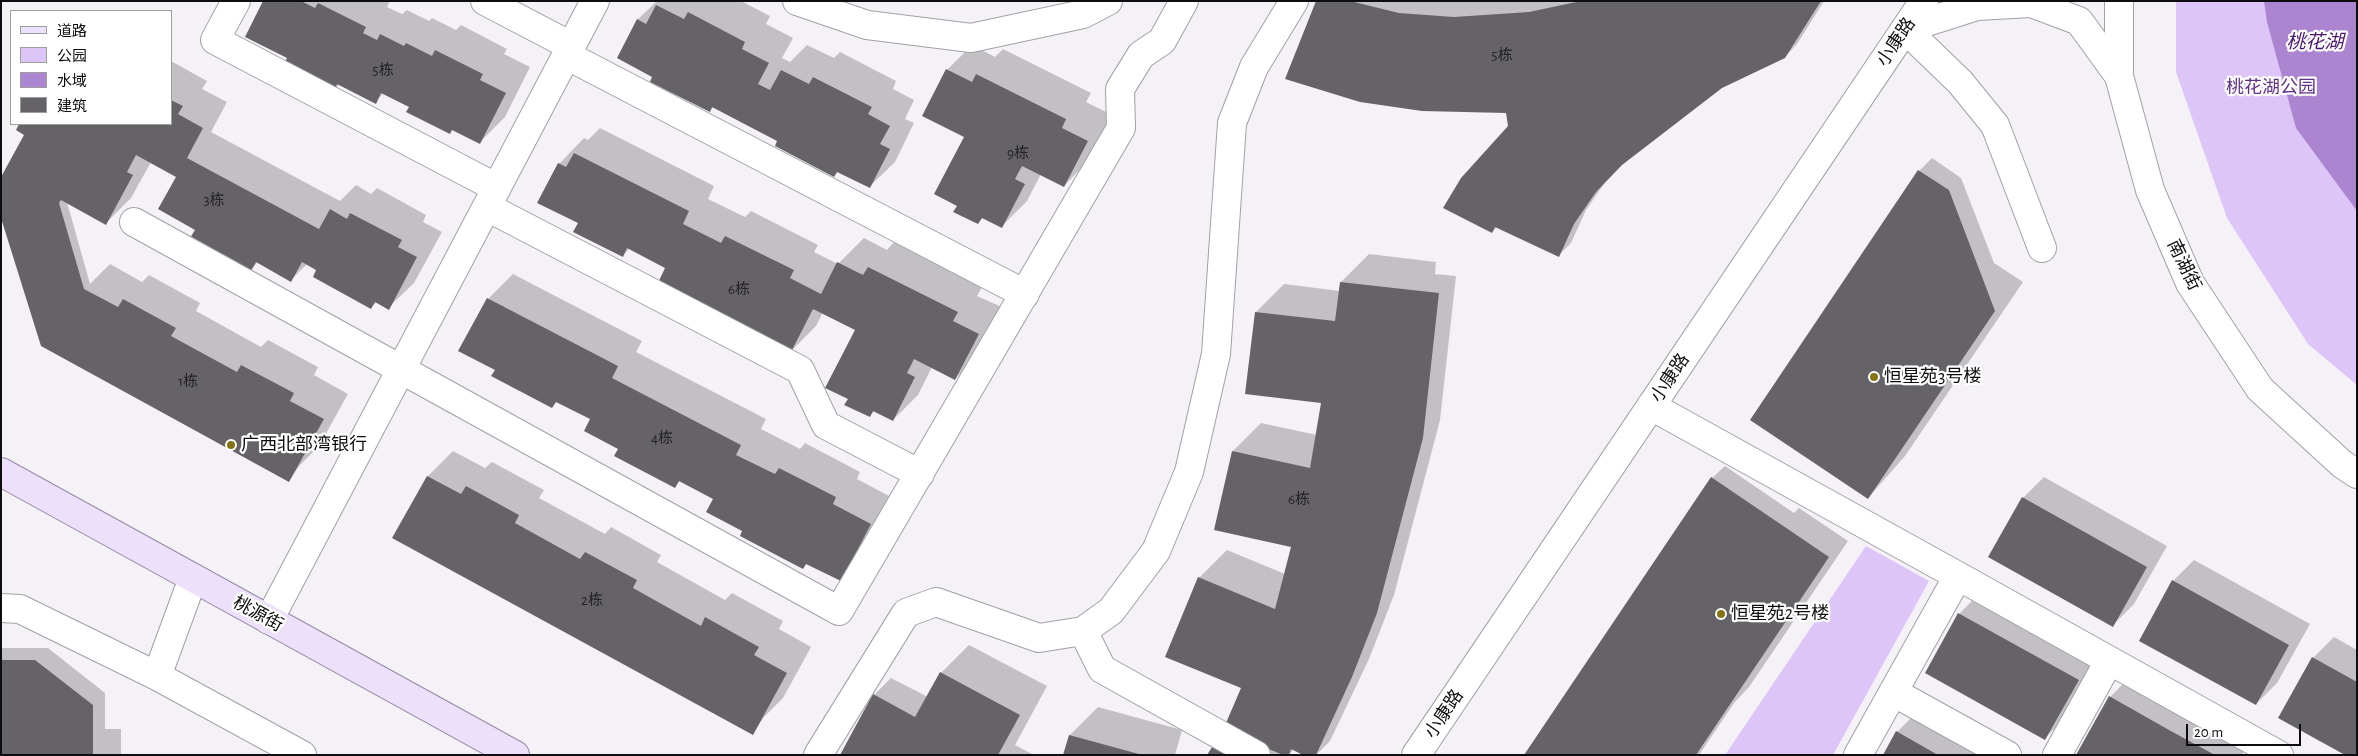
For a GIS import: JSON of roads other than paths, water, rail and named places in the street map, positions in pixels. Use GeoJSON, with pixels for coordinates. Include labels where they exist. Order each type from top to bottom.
{"type":"FeatureCollection","features":[{"type":"Feature","properties":{"kind":"main road","name":"桃源街"},"geometry":{"type":"LineString","coordinates":[[1,472],[515,755]]}},
{"type":"Feature","properties":{"kind":"street"},"geometry":{"type":"LineString","coordinates":[[236,1],[215,40],[800,370],[826,425],[920,474]]}},
{"type":"Feature","properties":{"kind":"street"},"geometry":{"type":"LineString","coordinates":[[485,1],[569,51],[1025,294]]}},
{"type":"Feature","properties":{"kind":"street"},"geometry":{"type":"LineString","coordinates":[[269,620],[595,1]]}},
{"type":"Feature","properties":{"kind":"street"},"geometry":{"type":"LineString","coordinates":[[797,1],[867,25],[971,38],[1083,14],[1108,1]]}},
{"type":"Feature","properties":{"kind":"street"},"geometry":{"type":"LineString","coordinates":[[134,222],[839,612],[1121,128],[1120,89],[1141,55],[1162,41],[1184,1]]}},
{"type":"Feature","properties":{"kind":"street"},"geometry":{"type":"LineString","coordinates":[[818,755],[906,613],[936,602],[1039,638],[1082,631],[1111,612],[1156,551],[1189,472],[1216,354],[1232,123],[1254,66],[1294,1]]}},
{"type":"Feature","properties":{"kind":"street","name":"小康路"},"geometry":{"type":"LineString","coordinates":[[1416,755],[1924,1]]}},
{"type":"Feature","properties":{"kind":"street","name":"南湖街"},"geometry":{"type":"LineString","coordinates":[[2120,1],[2120,76],[2150,190],[2190,283],[2260,389],[2342,464],[2357,474]]}},
{"type":"Feature","properties":{"kind":"street"},"geometry":{"type":"LineString","coordinates":[[2042,248],[1995,125],[1960,82],[1905,30],[1977,6],[2031,3],[2080,21],[2120,76]]}},
{"type":"Feature","properties":{"kind":"street"},"geometry":{"type":"LineString","coordinates":[[1651,406],[2280,755]]}},
{"type":"Feature","properties":{"kind":"street"},"geometry":{"type":"LineString","coordinates":[[1858,755],[1958,576]]}},
{"type":"Feature","properties":{"kind":"street"},"geometry":{"type":"LineString","coordinates":[[157,676],[193,578]]}},
{"type":"Feature","properties":{"kind":"street"},"geometry":{"type":"LineString","coordinates":[[1,608],[20,609],[157,676],[302,755]]}},
{"type":"Feature","properties":{"kind":"street"},"geometry":{"type":"LineString","coordinates":[[1082,631],[1102,669],[1256,755]]}},
{"type":"Feature","properties":{"kind":"street"},"geometry":{"type":"LineString","coordinates":[[2056,755],[2109,661]]}},
{"type":"Feature","properties":{"kind":"street"},"geometry":{"type":"LineString","coordinates":[[1893,692],[2007,755]]}},
{"type":"Feature","properties":{"kind":"water","name":"桃花湖"},"geometry":{"type":"Polygon","coordinates":[[[2264,1],[2357,1],[2357,211],[2296,128],[2267,22],[2264,1]]]}},
{"type":"Feature","properties":{"kind":"place","name":"恒星苑3号楼"},"geometry":{"type":"Point","coordinates":[1874,377]}},
{"type":"Feature","properties":{"kind":"place","name":"广西北部湾银行"},"geometry":{"type":"Point","coordinates":[231,445]}},
{"type":"Feature","properties":{"kind":"place","name":"恒星苑2号楼"},"geometry":{"type":"Point","coordinates":[1721,614]}},
{"type":"Feature","properties":{"kind":"park label","name":"桃花湖公园"},"geometry":{"type":"Point","coordinates":[2271,88]}}]}
